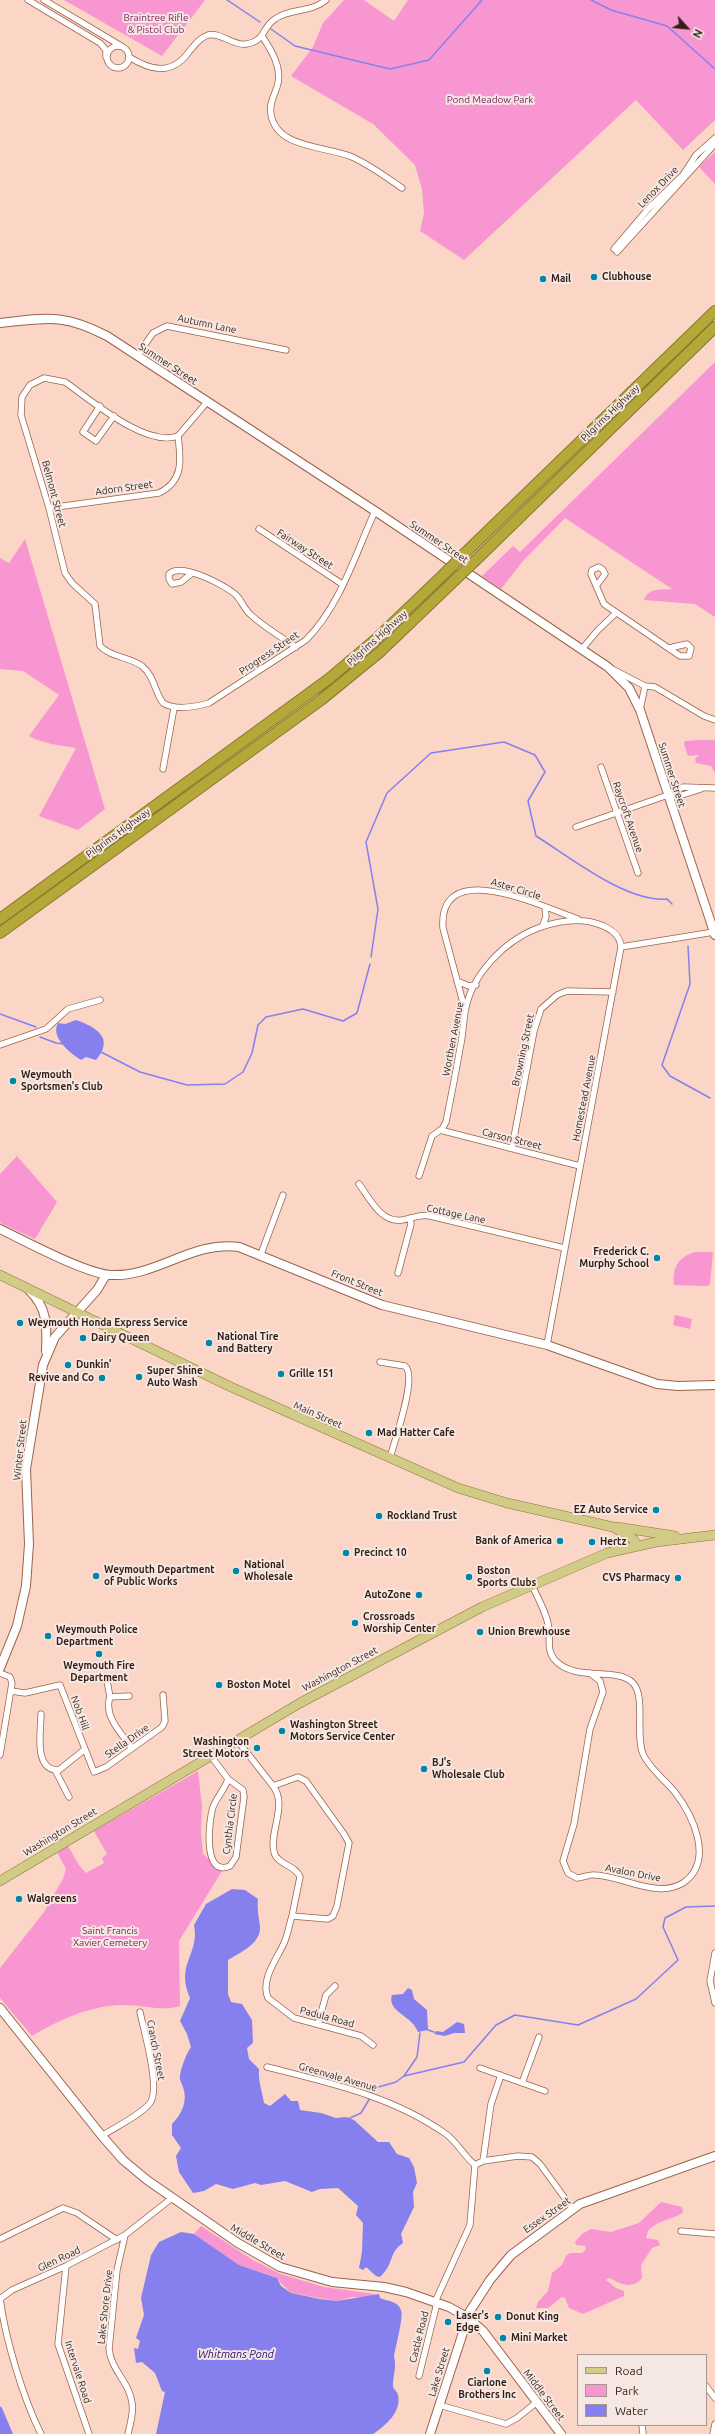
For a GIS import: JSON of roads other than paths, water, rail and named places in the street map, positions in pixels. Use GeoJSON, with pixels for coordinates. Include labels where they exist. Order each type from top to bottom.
{"type":"FeatureCollection","features":[{"type":"Feature","properties":{"kind":"highway","name":"Pilgrims Highway"},"geometry":{"type":"LineString","coordinates":[[0,919],[330,678],[379,636],[443,575],[715,311]]}},
{"type":"Feature","properties":{"kind":"highway","name":"Pilgrims Highway"},"geometry":{"type":"LineString","coordinates":[[0,933],[321,700],[384,648],[715,327]]}},
{"type":"Feature","properties":{"kind":"main road","name":"Main Street"},"geometry":{"type":"LineString","coordinates":[[0,1275],[237,1390],[390,1458],[482,1496],[613,1527],[633,1539],[639,1545]]}},
{"type":"Feature","properties":{"kind":"main road"},"geometry":{"type":"LineString","coordinates":[[613,1527],[693,1537]]}},
{"type":"Feature","properties":{"kind":"main road"},"geometry":{"type":"LineString","coordinates":[[629,1528],[636,1534],[639,1545]]}},
{"type":"Feature","properties":{"kind":"main road","name":"Washington Street"},"geometry":{"type":"LineString","coordinates":[[0,1880],[237,1740],[351,1675],[471,1613],[599,1555],[639,1545],[715,1535]]}},
{"type":"Feature","properties":{"kind":"street"},"geometry":{"type":"LineString","coordinates":[[28,0],[100,43],[106,50],[106,57],[109,64],[116,68],[126,64],[129,58],[128,51],[123,47],[44,0]]}},
{"type":"Feature","properties":{"kind":"street"},"geometry":{"type":"LineString","coordinates":[[129,58],[151,68],[164,69],[181,61],[198,42],[209,35],[243,44],[256,41],[262,36],[270,23],[278,17],[312,8],[326,0]]}},
{"type":"Feature","properties":{"kind":"street"},"geometry":{"type":"LineString","coordinates":[[262,36],[275,59],[278,69],[278,83],[270,108],[273,122],[277,130],[295,141],[353,157],[402,188]]}},
{"type":"Feature","properties":{"kind":"street"},"geometry":{"type":"LineString","coordinates":[[106,57],[112,47],[123,47]]}},
{"type":"Feature","properties":{"kind":"street","name":"Lenox Drive"},"geometry":{"type":"LineString","coordinates":[[715,138],[696,155],[683,175],[648,209],[616,251],[648,216],[687,178],[700,158],[715,144]]}},
{"type":"Feature","properties":{"kind":"street","name":"Summer Street"},"geometry":{"type":"LineString","coordinates":[[0,323],[44,318],[70,321],[94,330],[208,401],[608,667],[629,688],[640,710],[714,933]]}},
{"type":"Feature","properties":{"kind":"street","name":"Autumn Lane"},"geometry":{"type":"LineString","coordinates":[[137,356],[154,333],[167,326],[286,350]]}},
{"type":"Feature","properties":{"kind":"street","name":"Belmont Street"},"geometry":{"type":"LineString","coordinates":[[174,708],[163,703],[153,678],[141,666],[106,651],[100,646],[95,604],[72,583],[65,573],[49,508],[21,415],[22,397],[30,384],[44,378],[54,378],[65,382],[114,416],[149,436],[162,439],[178,436]]}},
{"type":"Feature","properties":{"kind":"street"},"geometry":{"type":"LineString","coordinates":[[178,436],[208,401]]}},
{"type":"Feature","properties":{"kind":"street"},"geometry":{"type":"LineString","coordinates":[[100,406],[83,432],[89,437],[96,440],[114,416]]}},
{"type":"Feature","properties":{"kind":"street","name":"Adorn Street"},"geometry":{"type":"LineString","coordinates":[[49,508],[159,493],[167,489],[174,484],[180,468],[178,436]]}},
{"type":"Feature","properties":{"kind":"street","name":"Progress Street"},"geometry":{"type":"LineString","coordinates":[[174,708],[200,706],[209,703],[306,640],[326,618],[375,511]]}},
{"type":"Feature","properties":{"kind":"street","name":"Fairway Street"},"geometry":{"type":"LineString","coordinates":[[258,529],[342,584]]}},
{"type":"Feature","properties":{"kind":"street"},"geometry":{"type":"LineString","coordinates":[[191,574],[211,579],[232,592],[250,615],[296,647]]}},
{"type":"Feature","properties":{"kind":"street"},"geometry":{"type":"LineString","coordinates":[[597,585],[601,600],[616,613],[669,648]]}},
{"type":"Feature","properties":{"kind":"street"},"geometry":{"type":"LineString","coordinates":[[582,649],[593,635],[616,613]]}},
{"type":"Feature","properties":{"kind":"street"},"geometry":{"type":"LineString","coordinates":[[608,667],[645,686],[655,687],[704,716],[715,720]]}},
{"type":"Feature","properties":{"kind":"street"},"geometry":{"type":"LineString","coordinates":[[640,710],[645,686]]}},
{"type":"Feature","properties":{"kind":"street"},"geometry":{"type":"LineString","coordinates":[[163,769],[174,708]]}},
{"type":"Feature","properties":{"kind":"street","name":"Raycroft Avenue"},"geometry":{"type":"LineString","coordinates":[[601,767],[638,873]]}},
{"type":"Feature","properties":{"kind":"street"},"geometry":{"type":"LineString","coordinates":[[576,827],[668,795],[683,787],[715,788]]}},
{"type":"Feature","properties":{"kind":"street","name":"Aster Circle"},"geometry":{"type":"LineString","coordinates":[[465,1012],[444,934],[443,921],[449,903],[456,895],[471,889],[485,889],[582,920]]}},
{"type":"Feature","properties":{"kind":"street","name":"Aster Circle"},"geometry":{"type":"LineString","coordinates":[[542,927],[546,917],[545,908]]}},
{"type":"Feature","properties":{"kind":"street","name":"Worthen Avenue"},"geometry":{"type":"LineString","coordinates":[[419,1176],[430,1140],[434,1132],[440,1130],[446,1122],[465,1012],[476,985],[490,962],[508,944],[528,932],[563,921],[582,920],[600,924],[611,930],[618,938],[621,947]]}},
{"type":"Feature","properties":{"kind":"street"},"geometry":{"type":"LineString","coordinates":[[621,947],[714,933]]}},
{"type":"Feature","properties":{"kind":"street","name":"Homestead Avenue"},"geometry":{"type":"LineString","coordinates":[[547,1345],[621,947]]}},
{"type":"Feature","properties":{"kind":"street"},"geometry":{"type":"LineString","coordinates":[[457,982],[469,986],[476,985]]}},
{"type":"Feature","properties":{"kind":"street","name":"Browning Street"},"geometry":{"type":"LineString","coordinates":[[512,1148],[534,1031],[542,1009],[557,995],[567,991],[613,992]]}},
{"type":"Feature","properties":{"kind":"street"},"geometry":{"type":"LineString","coordinates":[[0,1045],[46,1029],[68,1010],[100,1000]]}},
{"type":"Feature","properties":{"kind":"street","name":"Carson Street"},"geometry":{"type":"LineString","coordinates":[[440,1130],[580,1166]]}},
{"type":"Feature","properties":{"kind":"street","name":"Cottage Lane"},"geometry":{"type":"LineString","coordinates":[[359,1184],[387,1218],[399,1220],[419,1215],[430,1216],[564,1248]]}},
{"type":"Feature","properties":{"kind":"street"},"geometry":{"type":"LineString","coordinates":[[261,1254],[283,1194]]}},
{"type":"Feature","properties":{"kind":"street"},"geometry":{"type":"LineString","coordinates":[[398,1273],[411,1224],[410,1218]]}},
{"type":"Feature","properties":{"kind":"street","name":"Front Street"},"geometry":{"type":"LineString","coordinates":[[0,1229],[87,1269],[106,1275],[133,1273],[193,1252],[220,1246],[239,1246],[382,1305],[547,1345],[657,1384],[678,1386],[715,1385]]}},
{"type":"Feature","properties":{"kind":"street","name":"Winter Street"},"geometry":{"type":"LineString","coordinates":[[0,1668],[17,1626],[26,1586],[28,1544],[26,1464],[40,1375],[46,1356],[55,1337],[97,1290],[106,1275]]}},
{"type":"Feature","properties":{"kind":"street"},"geometry":{"type":"LineString","coordinates":[[26,1288],[40,1302],[46,1317],[48,1337],[46,1356]]}},
{"type":"Feature","properties":{"kind":"street"},"geometry":{"type":"LineString","coordinates":[[380,1362],[403,1365],[410,1371],[408,1393],[390,1458]]}},
{"type":"Feature","properties":{"kind":"street","name":"Avalon Drive"},"geometry":{"type":"LineString","coordinates":[[532,1585],[548,1625],[549,1645],[552,1656],[568,1669],[621,1676],[635,1685],[638,1693],[640,1742],[644,1755],[684,1805],[698,1831],[702,1850],[701,1860],[694,1874],[679,1885],[659,1888],[592,1874],[577,1878],[568,1873],[564,1867],[563,1860],[576,1812],[590,1729],[603,1692],[600,1680],[590,1673]]}},
{"type":"Feature","properties":{"kind":"street"},"geometry":{"type":"LineString","coordinates":[[0,1674],[12,1680],[0,1755]]}},
{"type":"Feature","properties":{"kind":"street"},"geometry":{"type":"LineString","coordinates":[[107,1681],[110,1697],[109,1714],[132,1748]]}},
{"type":"Feature","properties":{"kind":"street","name":"Nob Hill"},"geometry":{"type":"LineString","coordinates":[[11,1691],[25,1693],[60,1685],[84,1750],[94,1772]]}},
{"type":"Feature","properties":{"kind":"street"},"geometry":{"type":"LineString","coordinates":[[110,1697],[129,1696]]}},
{"type":"Feature","properties":{"kind":"street","name":"Stella Drive"},"geometry":{"type":"LineString","coordinates":[[94,1772],[106,1767],[162,1727],[165,1721],[162,1696]]}},
{"type":"Feature","properties":{"kind":"street"},"geometry":{"type":"LineString","coordinates":[[41,1714],[43,1760],[47,1767],[55,1770],[64,1768],[84,1750]]}},
{"type":"Feature","properties":{"kind":"street"},"geometry":{"type":"LineString","coordinates":[[237,1740],[273,1786],[279,1797],[275,1854],[279,1860],[297,1872],[300,1877],[292,1916],[326,1919],[332,1916],[337,1906],[349,1843],[306,1781],[298,1777],[273,1786]]}},
{"type":"Feature","properties":{"kind":"street","name":"Cynthia Circle"},"geometry":{"type":"LineString","coordinates":[[211,1756],[228,1779],[243,1790],[244,1797],[236,1857],[230,1866],[223,1868],[215,1865],[211,1858],[210,1829],[214,1805],[228,1779]]}},
{"type":"Feature","properties":{"kind":"street"},"geometry":{"type":"LineString","coordinates":[[55,1770],[69,1797]]}},
{"type":"Feature","properties":{"kind":"street","name":"Padula Road"},"geometry":{"type":"LineString","coordinates":[[292,1916],[286,1938],[269,1972],[267,1987],[268,1998],[291,2016],[361,2036],[373,2045]]}},
{"type":"Feature","properties":{"kind":"street"},"geometry":{"type":"LineString","coordinates":[[715,1953],[710,1981],[715,2003]]}},
{"type":"Feature","properties":{"kind":"street"},"geometry":{"type":"LineString","coordinates":[[318,2024],[326,1995],[335,1986]]}},
{"type":"Feature","properties":{"kind":"street","name":"Middle Street"},"geometry":{"type":"LineString","coordinates":[[0,2008],[102,2136],[136,2172],[257,2255],[293,2272],[332,2282],[395,2289],[436,2303],[467,2317],[483,2331],[561,2434]]}},
{"type":"Feature","properties":{"kind":"street","name":"Cranch Street"},"geometry":{"type":"LineString","coordinates":[[102,2136],[145,2108],[153,2097],[154,2083],[140,2012]]}},
{"type":"Feature","properties":{"kind":"street"},"geometry":{"type":"LineString","coordinates":[[522,2083],[539,2037]]}},
{"type":"Feature","properties":{"kind":"street","name":"Greenvale Avenue"},"geometry":{"type":"LineString","coordinates":[[267,2067],[371,2094],[402,2108],[446,2134],[475,2165]]}},
{"type":"Feature","properties":{"kind":"street"},"geometry":{"type":"LineString","coordinates":[[480,2068],[545,2091]]}},
{"type":"Feature","properties":{"kind":"street"},"geometry":{"type":"LineString","coordinates":[[483,2161],[491,2104],[501,2075]]}},
{"type":"Feature","properties":{"kind":"street"},"geometry":{"type":"LineString","coordinates":[[475,2165],[483,2161],[524,2156],[535,2159],[572,2208]]}},
{"type":"Feature","properties":{"kind":"street","name":"Essex Street"},"geometry":{"type":"LineString","coordinates":[[467,2317],[479,2294],[507,2259],[572,2208],[715,2156]]}},
{"type":"Feature","properties":{"kind":"street","name":"Castle Road"},"geometry":{"type":"LineString","coordinates":[[419,2376],[436,2303],[470,2225],[475,2165]]}},
{"type":"Feature","properties":{"kind":"street"},"geometry":{"type":"LineString","coordinates":[[125,2235],[172,2198]]}},
{"type":"Feature","properties":{"kind":"street"},"geometry":{"type":"LineString","coordinates":[[0,2239],[63,2208],[77,2213],[117,2240]]}},
{"type":"Feature","properties":{"kind":"street"},"geometry":{"type":"LineString","coordinates":[[681,2231],[715,2234]]}},
{"type":"Feature","properties":{"kind":"street","name":"Glen Road"},"geometry":{"type":"LineString","coordinates":[[0,2298],[12,2290],[66,2266],[125,2235]]}},
{"type":"Feature","properties":{"kind":"street","name":"Lake Shore Drive"},"geometry":{"type":"LineString","coordinates":[[125,2235],[117,2270],[109,2349],[111,2362],[132,2399],[133,2407],[128,2434]]}},
{"type":"Feature","properties":{"kind":"street","name":"Intervale Road"},"geometry":{"type":"LineString","coordinates":[[66,2266],[58,2344],[89,2434]]}},
{"type":"Feature","properties":{"kind":"street"},"geometry":{"type":"LineString","coordinates":[[0,2298],[16,2364],[41,2434]]}},
{"type":"Feature","properties":{"kind":"street","name":"Lake Street"},"geometry":{"type":"LineString","coordinates":[[430,2434],[467,2317]]}},
{"type":"Feature","properties":{"kind":"street"},"geometry":{"type":"LineString","coordinates":[[707,2387],[715,2398]]}},
{"type":"Feature","properties":{"kind":"street"},"geometry":{"type":"LineString","coordinates":[[439,2405],[506,2424],[537,2402]]}},
{"type":"Feature","properties":{"kind":"street"},"geometry":{"type":"LineString","coordinates":[[713,2434],[715,2424]]}},
{"type":"Feature","properties":{"kind":"water"},"geometry":{"type":"Polygon","coordinates":[[[76,1020],[90,1026],[101,1034],[104,1045],[96,1060],[86,1057],[81,1060],[67,1049],[59,1039],[56,1028],[58,1023],[65,1024],[76,1020]]]}},
{"type":"Feature","properties":{"kind":"water"},"geometry":{"type":"Polygon","coordinates":[[[232,1889],[245,1890],[258,1899],[259,1933],[253,1943],[228,1960],[228,1994],[231,2002],[242,2004],[252,2020],[253,2043],[247,2048],[249,2059],[259,2069],[264,2103],[270,2106],[285,2094],[291,2101],[298,2101],[300,2110],[321,2113],[336,2118],[346,2117],[354,2120],[378,2142],[389,2142],[397,2154],[409,2158],[414,2167],[417,2183],[413,2192],[414,2207],[401,2234],[403,2243],[395,2251],[388,2267],[380,2277],[376,2276],[366,2267],[363,2270],[359,2268],[362,2252],[363,2223],[356,2215],[358,2206],[338,2188],[320,2189],[312,2192],[285,2181],[261,2185],[255,2183],[233,2189],[216,2184],[204,2191],[193,2193],[179,2172],[176,2156],[181,2148],[172,2135],[172,2124],[179,2116],[183,2107],[185,2097],[180,2080],[181,2069],[191,2047],[187,2034],[180,2021],[190,1998],[186,1986],[186,1967],[194,1944],[194,1925],[206,1904],[232,1889]]]}},
{"type":"Feature","properties":{"kind":"water"},"geometry":{"type":"Polygon","coordinates":[[[408,1988],[412,1990],[414,1999],[427,2010],[428,2030],[418,2032],[415,2026],[392,2004],[392,1995],[403,1994],[408,1988]]]}},
{"type":"Feature","properties":{"kind":"water"},"geometry":{"type":"Polygon","coordinates":[[[457,2022],[464,2024],[465,2033],[454,2033],[445,2036],[434,2034],[436,2031],[443,2032],[457,2022]]]}},
{"type":"Feature","properties":{"kind":"water","name":"Whitmans Pond"},"geometry":{"type":"Polygon","coordinates":[[[181,2232],[194,2234],[239,2265],[277,2278],[281,2286],[291,2293],[337,2301],[379,2294],[380,2298],[392,2302],[400,2307],[402,2314],[394,2357],[395,2368],[393,2385],[399,2401],[392,2418],[373,2434],[156,2434],[165,2392],[162,2391],[155,2373],[142,2362],[136,2363],[134,2348],[138,2349],[140,2341],[136,2338],[144,2315],[141,2298],[151,2255],[159,2242],[181,2232]]]}},
{"type":"Feature","properties":{"kind":"water"},"geometry":{"type":"Polygon","coordinates":[[[0,2406],[2,2408],[13,2434],[0,2434],[0,2406]]]}},
{"type":"Feature","properties":{"kind":"waterway"},"geometry":{"type":"LineString","coordinates":[[227,0],[260,22]]}},
{"type":"Feature","properties":{"kind":"waterway"},"geometry":{"type":"LineString","coordinates":[[271,29],[295,46],[390,69],[429,60],[482,0]]}},
{"type":"Feature","properties":{"kind":"waterway"},"geometry":{"type":"LineString","coordinates":[[591,0],[611,10],[667,26],[715,69]]}},
{"type":"Feature","properties":{"kind":"waterway"},"geometry":{"type":"LineString","coordinates":[[371,957],[378,909],[366,842],[387,793],[431,753],[504,742],[535,755],[545,772],[528,801],[536,836],[599,877],[634,894],[651,898],[667,899],[672,904]]}},
{"type":"Feature","properties":{"kind":"waterway"},"geometry":{"type":"LineString","coordinates":[[688,946],[690,984],[662,1065],[670,1076],[710,1098]]}},
{"type":"Feature","properties":{"kind":"waterway"},"geometry":{"type":"LineString","coordinates":[[101,1052],[140,1072],[187,1085],[225,1084],[243,1072],[252,1053],[258,1025],[266,1017],[303,1009],[343,1021],[357,1013],[370,964]]}},
{"type":"Feature","properties":{"kind":"waterway"},"geometry":{"type":"LineString","coordinates":[[0,1014],[36,1027]]}},
{"type":"Feature","properties":{"kind":"waterway"},"geometry":{"type":"LineString","coordinates":[[40,1037],[56,1043],[65,1044]]}},
{"type":"Feature","properties":{"kind":"waterway"},"geometry":{"type":"LineString","coordinates":[[372,2094],[375,2088],[396,2082],[404,2076],[464,2062],[496,2025],[515,2015],[578,2025],[636,1999],[678,1960],[663,1927],[665,1918],[686,1907],[715,1906]]}},
{"type":"Feature","properties":{"kind":"waterway"},"geometry":{"type":"LineString","coordinates":[[428,2030],[434,2032]]}},
{"type":"Feature","properties":{"kind":"waterway"},"geometry":{"type":"LineString","coordinates":[[404,2076],[417,2057],[420,2033]]}},
{"type":"Feature","properties":{"kind":"waterway"},"geometry":{"type":"LineString","coordinates":[[348,2119],[361,2113],[370,2098]]}},
{"type":"Feature","properties":{"kind":"place","name":"Clubhouse"},"geometry":{"type":"Point","coordinates":[594,277]}},
{"type":"Feature","properties":{"kind":"place","name":"Mail"},"geometry":{"type":"Point","coordinates":[543,279]}},
{"type":"Feature","properties":{"kind":"place","name":"Weymouth Sportsmen's Club"},"geometry":{"type":"Point","coordinates":[13,1081]}},
{"type":"Feature","properties":{"kind":"place","name":"Frederick C. Murphy School"},"geometry":{"type":"Point","coordinates":[657,1258]}},
{"type":"Feature","properties":{"kind":"place","name":"Weymouth Honda Express Service"},"geometry":{"type":"Point","coordinates":[20,1323]}},
{"type":"Feature","properties":{"kind":"place","name":"Dairy Queen"},"geometry":{"type":"Point","coordinates":[83,1338]}},
{"type":"Feature","properties":{"kind":"place","name":"National Tire and Battery"},"geometry":{"type":"Point","coordinates":[209,1343]}},
{"type":"Feature","properties":{"kind":"place","name":"Dunkin'"},"geometry":{"type":"Point","coordinates":[68,1365]}},
{"type":"Feature","properties":{"kind":"place","name":"Grille 151"},"geometry":{"type":"Point","coordinates":[281,1374]}},
{"type":"Feature","properties":{"kind":"place","name":"Super Shine Auto Wash"},"geometry":{"type":"Point","coordinates":[139,1377]}},
{"type":"Feature","properties":{"kind":"place","name":"Revive and Co"},"geometry":{"type":"Point","coordinates":[102,1378]}},
{"type":"Feature","properties":{"kind":"place","name":"Mad Hatter Cafe"},"geometry":{"type":"Point","coordinates":[369,1433]}},
{"type":"Feature","properties":{"kind":"place","name":"EZ Auto Service"},"geometry":{"type":"Point","coordinates":[656,1510]}},
{"type":"Feature","properties":{"kind":"place","name":"Rockland Trust"},"geometry":{"type":"Point","coordinates":[379,1516]}},
{"type":"Feature","properties":{"kind":"place","name":"Bank of America"},"geometry":{"type":"Point","coordinates":[560,1541]}},
{"type":"Feature","properties":{"kind":"place","name":"Hertz"},"geometry":{"type":"Point","coordinates":[592,1542]}},
{"type":"Feature","properties":{"kind":"place","name":"Precinct 10"},"geometry":{"type":"Point","coordinates":[346,1553]}},
{"type":"Feature","properties":{"kind":"place","name":"National Wholesale"},"geometry":{"type":"Point","coordinates":[236,1571]}},
{"type":"Feature","properties":{"kind":"place","name":"Weymouth Department of Public Works"},"geometry":{"type":"Point","coordinates":[96,1576]}},
{"type":"Feature","properties":{"kind":"place","name":"Boston Sports Clubs"},"geometry":{"type":"Point","coordinates":[469,1577]}},
{"type":"Feature","properties":{"kind":"place","name":"CVS Pharmacy"},"geometry":{"type":"Point","coordinates":[678,1578]}},
{"type":"Feature","properties":{"kind":"place","name":"AutoZone"},"geometry":{"type":"Point","coordinates":[419,1595]}},
{"type":"Feature","properties":{"kind":"place","name":"Crossroads Worship Center"},"geometry":{"type":"Point","coordinates":[355,1623]}},
{"type":"Feature","properties":{"kind":"place","name":"Union Brewhouse"},"geometry":{"type":"Point","coordinates":[480,1632]}},
{"type":"Feature","properties":{"kind":"place","name":"Weymouth Police Department"},"geometry":{"type":"Point","coordinates":[48,1636]}},
{"type":"Feature","properties":{"kind":"place","name":"Weymouth Fire Department"},"geometry":{"type":"Point","coordinates":[99,1654]}},
{"type":"Feature","properties":{"kind":"place","name":"Boston Motel"},"geometry":{"type":"Point","coordinates":[219,1685]}},
{"type":"Feature","properties":{"kind":"place","name":"Washington Street Motors Service Center"},"geometry":{"type":"Point","coordinates":[282,1731]}},
{"type":"Feature","properties":{"kind":"place","name":"Washington Street Motors"},"geometry":{"type":"Point","coordinates":[257,1748]}},
{"type":"Feature","properties":{"kind":"place","name":"BJ's Wholesale Club"},"geometry":{"type":"Point","coordinates":[424,1769]}},
{"type":"Feature","properties":{"kind":"place","name":"Walgreens"},"geometry":{"type":"Point","coordinates":[19,1899]}},
{"type":"Feature","properties":{"kind":"place","name":"Donut King"},"geometry":{"type":"Point","coordinates":[498,2317]}},
{"type":"Feature","properties":{"kind":"place","name":"Laser's Edge"},"geometry":{"type":"Point","coordinates":[448,2322]}},
{"type":"Feature","properties":{"kind":"place","name":"Mini Market"},"geometry":{"type":"Point","coordinates":[503,2338]}},
{"type":"Feature","properties":{"kind":"place","name":"Ciarlone Brothers Inc"},"geometry":{"type":"Point","coordinates":[487,2371]}},
{"type":"Feature","properties":{"kind":"park label","name":"Braintree Rifle & Pistol Club"},"geometry":{"type":"Point","coordinates":[156,24]}},
{"type":"Feature","properties":{"kind":"park label","name":"Pond Meadow Park"},"geometry":{"type":"Point","coordinates":[490,100]}},
{"type":"Feature","properties":{"kind":"park label","name":"Saint Francis Xavier Cemetery"},"geometry":{"type":"Point","coordinates":[110,1936]}}]}
